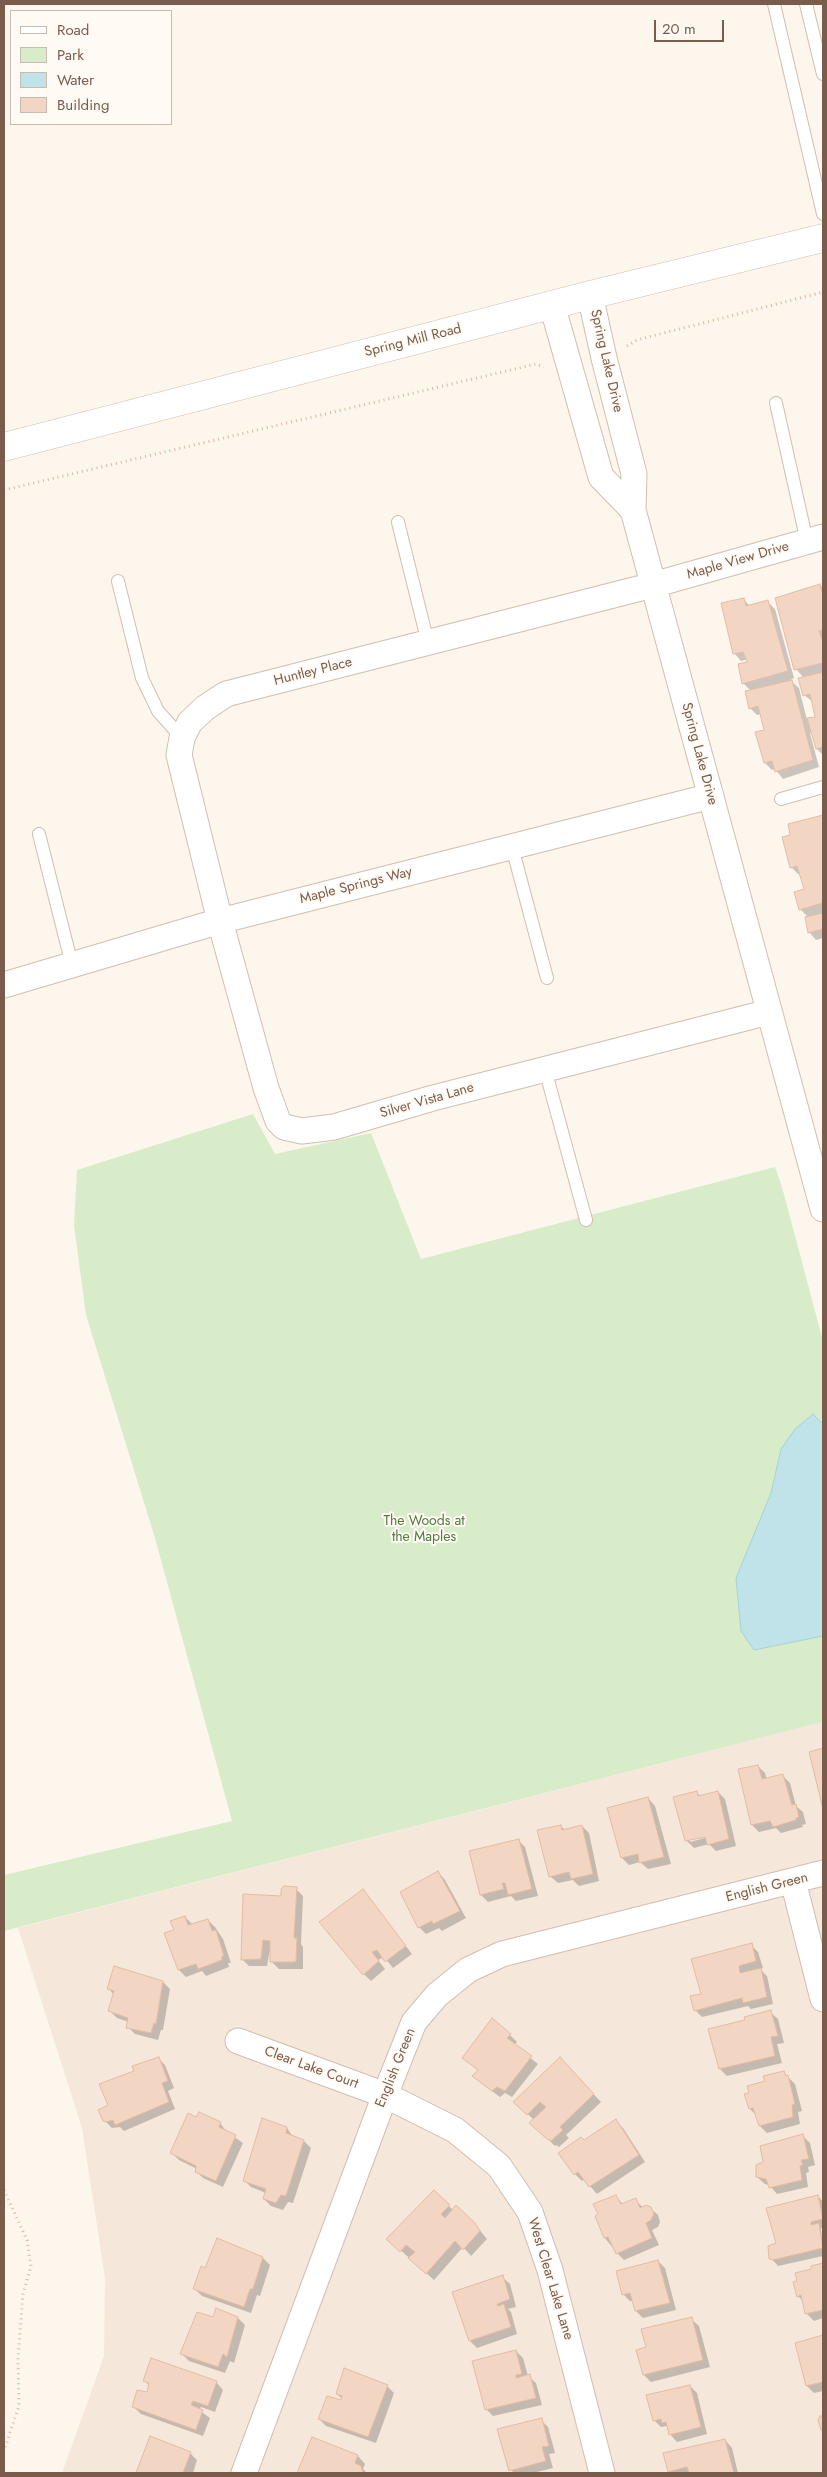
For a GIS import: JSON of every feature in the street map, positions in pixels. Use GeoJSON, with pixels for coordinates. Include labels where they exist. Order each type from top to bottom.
{"type":"FeatureCollection","features":[{"type":"Feature","properties":{"kind":"street","name":"Spring Mill Road"},"geometry":{"type":"LineString","coordinates":[[4,447],[590,295],[823,238]]}},
{"type":"Feature","properties":{"kind":"street","name":"Spring Lake Drive"},"geometry":{"type":"LineString","coordinates":[[590,295],[634,474],[632,510],[823,1210]]}},
{"type":"Feature","properties":{"kind":"street"},"geometry":{"type":"LineString","coordinates":[[552,306],[601,477],[632,510]]}},
{"type":"Feature","properties":{"kind":"street","name":"Maple View Drive"},"geometry":{"type":"LineString","coordinates":[[653,585],[815,540]]}},
{"type":"Feature","properties":{"kind":"street","name":"Huntley Place"},"geometry":{"type":"LineString","coordinates":[[222,926],[179,755],[182,738],[190,722],[205,708],[226,694],[653,585]]}},
{"type":"Feature","properties":{"kind":"street","name":"Maple Springs Way"},"geometry":{"type":"LineString","coordinates":[[4,985],[512,847],[711,796]]}},
{"type":"Feature","properties":{"kind":"street","name":"Silver Vista Lane"},"geometry":{"type":"LineString","coordinates":[[222,926],[266,1088],[278,1121],[284,1127],[302,1131],[334,1127],[433,1098],[770,1012]]}},
{"type":"Feature","properties":{"kind":"street","name":"English Green"},"geometry":{"type":"LineString","coordinates":[[244,2473],[414,2022],[437,1995],[468,1970],[502,1954],[823,1873]]}},
{"type":"Feature","properties":{"kind":"street"},"geometry":{"type":"LineString","coordinates":[[793,1881],[823,1999]]}},
{"type":"Feature","properties":{"kind":"street","name":"Clear Lake Court"},"geometry":{"type":"LineString","coordinates":[[238,2040],[385,2095]]}},
{"type":"Feature","properties":{"kind":"street","name":"West Clear Lake Lane"},"geometry":{"type":"LineString","coordinates":[[385,2095],[455,2130],[499,2166],[530,2212],[550,2270],[602,2473]]}},
{"type":"Feature","properties":{"kind":"lane"},"geometry":{"type":"LineString","coordinates":[[774,4],[823,214]]}},
{"type":"Feature","properties":{"kind":"lane"},"geometry":{"type":"LineString","coordinates":[[806,4],[823,74]]}},
{"type":"Feature","properties":{"kind":"lane"},"geometry":{"type":"LineString","coordinates":[[776,403],[815,540]]}},
{"type":"Feature","properties":{"kind":"lane"},"geometry":{"type":"LineString","coordinates":[[398,522],[428,643]]}},
{"type":"Feature","properties":{"kind":"lane"},"geometry":{"type":"LineString","coordinates":[[118,581],[142,678],[158,711],[182,738]]}},
{"type":"Feature","properties":{"kind":"lane"},"geometry":{"type":"LineString","coordinates":[[781,799],[823,787]]}},
{"type":"Feature","properties":{"kind":"lane"},"geometry":{"type":"LineString","coordinates":[[39,834],[72,965]]}},
{"type":"Feature","properties":{"kind":"lane"},"geometry":{"type":"LineString","coordinates":[[512,847],[547,978]]}},
{"type":"Feature","properties":{"kind":"lane"},"geometry":{"type":"LineString","coordinates":[[545,1069],[586,1220]]}},
{"type":"Feature","properties":{"kind":"path"},"geometry":{"type":"LineString","coordinates":[[622,351],[637,340],[823,292]]}},
{"type":"Feature","properties":{"kind":"path"},"geometry":{"type":"LineString","coordinates":[[4,490],[536,364],[550,370]]}},
{"type":"Feature","properties":{"kind":"path"},"geometry":{"type":"LineString","coordinates":[[4,2190],[27,2240],[31,2266],[23,2294],[18,2358],[19,2406],[4,2451]]}},
{"type":"Feature","properties":{"kind":"shaded area"},"geometry":{"type":"Polygon","coordinates":[[[823,1722],[823,2473],[62,2473],[104,2356],[105,2278],[82,2128],[18,1928],[823,1722]]]}},
{"type":"Feature","properties":{"kind":"green space","name":"The Woods at the Maples"},"geometry":{"type":"Polygon","coordinates":[[[253,1114],[275,1154],[371,1133],[421,1259],[775,1167],[823,1341],[823,1722],[4,1931],[4,1875],[232,1821],[155,1538],[86,1315],[74,1225],[77,1170],[253,1114]]]}},
{"type":"Feature","properties":{"kind":"water"},"geometry":{"type":"Polygon","coordinates":[[[813,1414],[823,1424],[823,1636],[754,1650],[741,1631],[736,1578],[771,1493],[781,1449],[795,1429],[813,1414]]]}},
{"type":"Feature","properties":{"kind":"building"},"geometry":{"type":"Polygon","coordinates":[[[820,584],[823,595],[823,630],[819,631],[823,642],[823,663],[794,670],[775,598],[820,584]]]}},
{"type":"Feature","properties":{"kind":"building"},"geometry":{"type":"Polygon","coordinates":[[[744,598],[746,606],[768,600],[788,671],[742,684],[738,664],[747,662],[743,652],[733,654],[721,603],[744,598]]]}},
{"type":"Feature","properties":{"kind":"building"},"geometry":{"type":"Polygon","coordinates":[[[823,672],[823,747],[816,749],[807,718],[815,717],[810,694],[803,696],[798,678],[823,672]]]}},
{"type":"Feature","properties":{"kind":"building"},"geometry":{"type":"Polygon","coordinates":[[[792,680],[813,760],[775,772],[772,761],[764,763],[755,732],[764,730],[758,706],[749,709],[745,691],[792,680]]]}},
{"type":"Feature","properties":{"kind":"building"},"geometry":{"type":"Polygon","coordinates":[[[823,815],[823,903],[799,910],[794,892],[804,889],[797,866],[790,868],[782,837],[790,835],[788,824],[823,815]]]}},
{"type":"Feature","properties":{"kind":"building"},"geometry":{"type":"Polygon","coordinates":[[[823,913],[823,929],[808,933],[805,917],[823,913]]]}},
{"type":"Feature","properties":{"kind":"building"},"geometry":{"type":"Polygon","coordinates":[[[823,1748],[823,1809],[809,1752],[823,1748]]]}},
{"type":"Feature","properties":{"kind":"building"},"geometry":{"type":"Polygon","coordinates":[[[758,1765],[762,1779],[783,1774],[792,1805],[796,1804],[799,1817],[796,1820],[773,1827],[770,1821],[751,1825],[738,1769],[758,1765]]]}},
{"type":"Feature","properties":{"kind":"building"},"geometry":{"type":"Polygon","coordinates":[[[697,1791],[698,1796],[718,1791],[729,1839],[707,1845],[705,1837],[685,1841],[673,1797],[697,1791]]]}},
{"type":"Feature","properties":{"kind":"building"},"geometry":{"type":"Polygon","coordinates":[[[648,1797],[664,1857],[639,1863],[638,1854],[621,1858],[607,1808],[648,1797]]]}},
{"type":"Feature","properties":{"kind":"building"},"geometry":{"type":"Polygon","coordinates":[[[561,1825],[562,1830],[582,1825],[593,1874],[571,1879],[569,1872],[549,1877],[537,1830],[561,1825]]]}},
{"type":"Feature","properties":{"kind":"building"},"geometry":{"type":"Polygon","coordinates":[[[519,1839],[532,1889],[508,1895],[505,1883],[502,1883],[504,1889],[480,1895],[469,1851],[519,1839]]]}},
{"type":"Feature","properties":{"kind":"building"},"geometry":{"type":"Polygon","coordinates":[[[438,1871],[460,1911],[433,1924],[432,1921],[418,1928],[400,1892],[438,1871]]]}},
{"type":"Feature","properties":{"kind":"building"},"geometry":{"type":"Polygon","coordinates":[[[284,1886],[297,1887],[294,1938],[297,1938],[296,1962],[270,1962],[270,1941],[263,1940],[261,1959],[241,1960],[243,1894],[281,1896],[281,1889],[284,1886]]]}},
{"type":"Feature","properties":{"kind":"building"},"geometry":{"type":"Polygon","coordinates":[[[363,1889],[406,1946],[385,1962],[377,1950],[372,1952],[379,1961],[363,1975],[319,1922],[363,1889]]]}},
{"type":"Feature","properties":{"kind":"building"},"geometry":{"type":"Polygon","coordinates":[[[185,1916],[188,1925],[208,1919],[212,1931],[216,1930],[224,1956],[222,1956],[222,1960],[198,1969],[196,1964],[178,1970],[164,1933],[174,1930],[170,1921],[185,1916]]]}},
{"type":"Feature","properties":{"kind":"building"},"geometry":{"type":"Polygon","coordinates":[[[752,1943],[756,1961],[739,1966],[740,1973],[761,1968],[767,1997],[743,2003],[742,1998],[694,2011],[690,1996],[701,1994],[691,1959],[752,1943]]]}},
{"type":"Feature","properties":{"kind":"building"},"geometry":{"type":"Polygon","coordinates":[[[114,1966],[163,1981],[156,2024],[154,2023],[151,2033],[126,2028],[128,2018],[108,2011],[114,1991],[107,1989],[114,1966]]]}},
{"type":"Feature","properties":{"kind":"building"},"geometry":{"type":"Polygon","coordinates":[[[771,2010],[778,2036],[771,2037],[775,2056],[719,2069],[708,2029],[745,2020],[744,2017],[771,2010]]]}},
{"type":"Feature","properties":{"kind":"building"},"geometry":{"type":"Polygon","coordinates":[[[492,2018],[511,2034],[507,2038],[532,2056],[505,2091],[497,2087],[492,2091],[472,2076],[478,2070],[462,2058],[492,2018]]]}},
{"type":"Feature","properties":{"kind":"building"},"geometry":{"type":"Polygon","coordinates":[[[159,2057],[168,2081],[162,2083],[169,2102],[115,2125],[113,2120],[103,2121],[98,2110],[108,2105],[99,2084],[134,2071],[132,2066],[159,2057]]]}},
{"type":"Feature","properties":{"kind":"building"},"geometry":{"type":"Polygon","coordinates":[[[560,2057],[594,2094],[560,2127],[563,2130],[551,2141],[529,2123],[546,2107],[540,2102],[527,2115],[513,2102],[560,2057]]]}},
{"type":"Feature","properties":{"kind":"building"},"geometry":{"type":"Polygon","coordinates":[[[784,2071],[786,2076],[788,2075],[795,2104],[792,2105],[793,2117],[759,2126],[753,2108],[749,2109],[744,2094],[749,2093],[747,2086],[765,2081],[763,2076],[784,2071]]]}},
{"type":"Feature","properties":{"kind":"building"},"geometry":{"type":"Polygon","coordinates":[[[199,2112],[221,2122],[219,2127],[236,2135],[216,2181],[195,2172],[196,2166],[170,2153],[188,2113],[196,2117],[199,2112]]]}},
{"type":"Feature","properties":{"kind":"building"},"geometry":{"type":"Polygon","coordinates":[[[262,2118],[287,2127],[286,2133],[304,2140],[286,2196],[281,2195],[276,2203],[263,2199],[266,2189],[243,2181],[262,2118]]]}},
{"type":"Feature","properties":{"kind":"building"},"geometry":{"type":"Polygon","coordinates":[[[616,2119],[639,2155],[589,2187],[578,2172],[574,2175],[558,2153],[581,2137],[584,2140],[616,2119]]]}},
{"type":"Feature","properties":{"kind":"building"},"geometry":{"type":"Polygon","coordinates":[[[803,2134],[809,2159],[801,2160],[803,2165],[800,2166],[802,2180],[769,2188],[766,2179],[756,2177],[756,2165],[763,2162],[760,2146],[803,2134]]]}},
{"type":"Feature","properties":{"kind":"building"},"geometry":{"type":"Polygon","coordinates":[[[434,2190],[450,2205],[441,2214],[445,2218],[456,2205],[475,2223],[480,2231],[463,2250],[455,2241],[426,2274],[408,2258],[415,2252],[406,2245],[400,2252],[386,2239],[434,2190]]]}},
{"type":"Feature","properties":{"kind":"building"},"geometry":{"type":"Polygon","coordinates":[[[616,2195],[621,2204],[636,2198],[640,2208],[646,2205],[651,2207],[654,2214],[651,2220],[646,2223],[652,2238],[616,2254],[608,2237],[604,2238],[595,2216],[598,2214],[593,2204],[616,2195]]]}},
{"type":"Feature","properties":{"kind":"building"},"geometry":{"type":"Polygon","coordinates":[[[818,2195],[823,2219],[811,2222],[811,2225],[819,2223],[823,2248],[773,2260],[769,2259],[768,2246],[776,2243],[766,2208],[818,2195]]]}},
{"type":"Feature","properties":{"kind":"building"},"geometry":{"type":"Polygon","coordinates":[[[217,2238],[263,2257],[253,2289],[250,2289],[244,2307],[193,2289],[201,2266],[205,2268],[217,2238]]]}},
{"type":"Feature","properties":{"kind":"building"},"geometry":{"type":"Polygon","coordinates":[[[658,2260],[670,2303],[635,2311],[630,2293],[622,2295],[616,2271],[658,2260]]]}},
{"type":"Feature","properties":{"kind":"building"},"geometry":{"type":"Polygon","coordinates":[[[823,2263],[823,2310],[805,2314],[801,2295],[797,2297],[793,2282],[797,2281],[795,2273],[811,2269],[811,2266],[823,2263]]]}},
{"type":"Feature","properties":{"kind":"building"},"geometry":{"type":"Polygon","coordinates":[[[503,2275],[510,2299],[497,2304],[498,2306],[504,2304],[511,2327],[469,2341],[452,2292],[503,2275]]]}},
{"type":"Feature","properties":{"kind":"building"},"geometry":{"type":"Polygon","coordinates":[[[216,2308],[238,2317],[227,2357],[223,2354],[218,2367],[180,2354],[197,2312],[213,2317],[216,2308]]]}},
{"type":"Feature","properties":{"kind":"building"},"geometry":{"type":"Polygon","coordinates":[[[692,2317],[703,2360],[643,2375],[636,2350],[646,2347],[641,2329],[692,2317]]]}},
{"type":"Feature","properties":{"kind":"building"},"geometry":{"type":"Polygon","coordinates":[[[823,2335],[823,2382],[806,2386],[795,2343],[823,2335]]]}},
{"type":"Feature","properties":{"kind":"building"},"geometry":{"type":"Polygon","coordinates":[[[516,2350],[522,2374],[516,2375],[516,2378],[530,2374],[536,2398],[485,2410],[472,2361],[516,2350]]]}},
{"type":"Feature","properties":{"kind":"building"},"geometry":{"type":"Polygon","coordinates":[[[151,2358],[217,2381],[208,2406],[193,2401],[191,2405],[203,2410],[196,2430],[132,2407],[137,2390],[147,2392],[149,2383],[143,2381],[151,2358]]]}},
{"type":"Feature","properties":{"kind":"building"},"geometry":{"type":"Polygon","coordinates":[[[344,2368],[388,2385],[368,2437],[318,2419],[327,2396],[341,2400],[342,2396],[336,2394],[344,2368]]]}},
{"type":"Feature","properties":{"kind":"building"},"geometry":{"type":"Polygon","coordinates":[[[690,2385],[701,2427],[669,2435],[666,2422],[662,2423],[661,2419],[653,2421],[646,2395],[690,2385]]]}},
{"type":"Feature","properties":{"kind":"building"},"geometry":{"type":"Polygon","coordinates":[[[820,2416],[823,2416],[823,2431],[818,2420],[820,2416]]]}},
{"type":"Feature","properties":{"kind":"building"},"geometry":{"type":"Polygon","coordinates":[[[542,2418],[549,2446],[542,2447],[546,2461],[509,2471],[497,2429],[542,2418]]]}},
{"type":"Feature","properties":{"kind":"building"},"geometry":{"type":"Polygon","coordinates":[[[150,2436],[191,2452],[183,2473],[136,2473],[150,2436]]]}},
{"type":"Feature","properties":{"kind":"building"},"geometry":{"type":"Polygon","coordinates":[[[312,2437],[358,2455],[355,2463],[361,2466],[363,2473],[297,2473],[312,2437]]]}},
{"type":"Feature","properties":{"kind":"building"},"geometry":{"type":"Polygon","coordinates":[[[725,2439],[734,2473],[689,2473],[687,2467],[668,2472],[663,2453],[725,2439]]]}}]}
